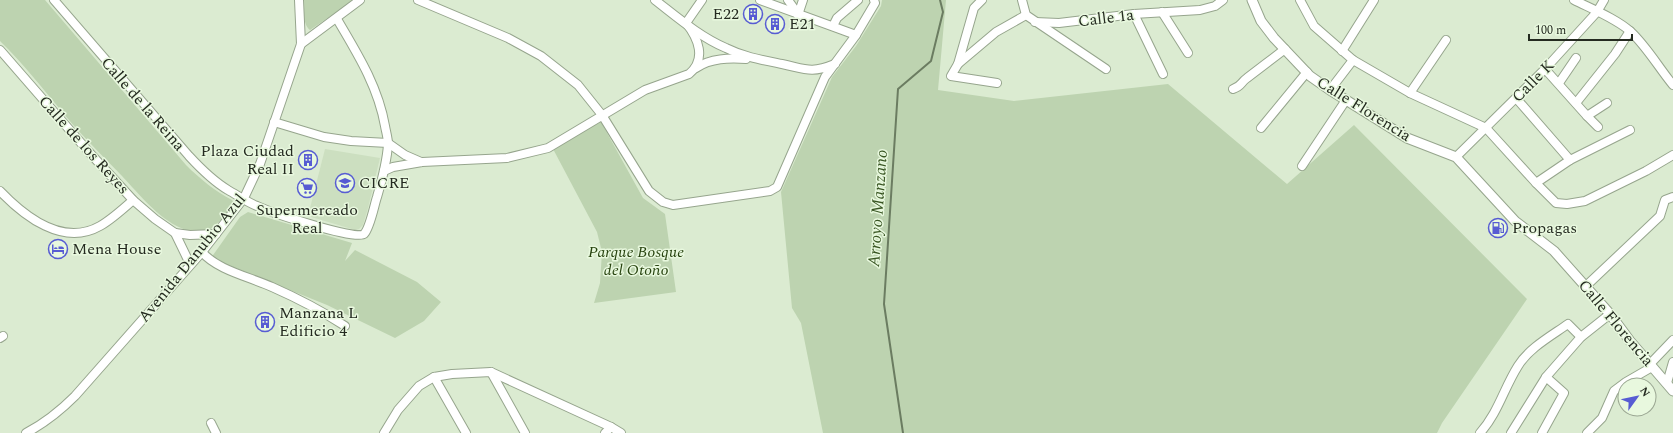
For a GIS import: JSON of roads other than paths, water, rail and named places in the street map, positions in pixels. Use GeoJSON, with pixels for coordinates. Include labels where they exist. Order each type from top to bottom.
{"type":"FeatureCollection","features":[{"type":"Feature","properties":{"kind":"street","name":"Calle de la Reina"},"geometry":{"type":"LineString","coordinates":[[54,0],[198,166],[226,189],[256,206],[281,215],[334,231],[359,236],[364,235],[366,230],[384,172],[388,143],[383,115],[376,90],[366,69],[337,19]]}},
{"type":"Feature","properties":{"kind":"street","name":"Avenida Danubio Azul"},"geometry":{"type":"LineString","coordinates":[[26,433],[47,421],[71,400],[202,252],[244,198],[260,164],[301,44],[299,0]]}},
{"type":"Feature","properties":{"kind":"street"},"geometry":{"type":"LineString","coordinates":[[301,44],[337,19],[360,0]]}},
{"type":"Feature","properties":{"kind":"street"},"geometry":{"type":"LineString","coordinates":[[418,0],[502,36],[542,56],[578,85],[602,115],[644,184],[653,196],[663,202],[673,205],[770,191],[777,187],[822,84],[856,35],[875,3],[874,0]]}},
{"type":"Feature","properties":{"kind":"street"},"geometry":{"type":"LineString","coordinates":[[655,0],[724,48],[756,59],[814,71],[835,64]]}},
{"type":"Feature","properties":{"kind":"street"},"geometry":{"type":"LineString","coordinates":[[686,23],[702,0]]}},
{"type":"Feature","properties":{"kind":"street"},"geometry":{"type":"LineString","coordinates":[[760,0],[856,35]]}},
{"type":"Feature","properties":{"kind":"street"},"geometry":{"type":"LineString","coordinates":[[788,0],[798,15]]}},
{"type":"Feature","properties":{"kind":"street"},"geometry":{"type":"LineString","coordinates":[[798,15],[803,0]]}},
{"type":"Feature","properties":{"kind":"street"},"geometry":{"type":"LineString","coordinates":[[833,26],[837,18],[858,0]]}},
{"type":"Feature","properties":{"kind":"street"},"geometry":{"type":"LineString","coordinates":[[982,0],[974,8],[958,64],[951,76],[997,84]]}},
{"type":"Feature","properties":{"kind":"street"},"geometry":{"type":"LineString","coordinates":[[1022,0],[1026,15],[1106,69]]}},
{"type":"Feature","properties":{"kind":"street","name":"Calle 1a"},"geometry":{"type":"LineString","coordinates":[[1035,22],[1059,23],[1134,14],[1200,10],[1215,6],[1223,0]]}},
{"type":"Feature","properties":{"kind":"street","name":"Calle Florencia"},"geometry":{"type":"LineString","coordinates":[[1252,0],[1261,21],[1285,49],[1307,72],[1330,90],[1406,138],[1456,157],[1520,226],[1554,251],[1610,314],[1651,365],[1671,384]]}},
{"type":"Feature","properties":{"kind":"street"},"geometry":{"type":"LineString","coordinates":[[1300,0],[1314,26],[1353,60],[1410,93],[1486,128],[1536,183],[1556,202],[1567,204],[1585,201],[1646,171],[1673,155]]}},
{"type":"Feature","properties":{"kind":"street"},"geometry":{"type":"LineString","coordinates":[[1342,51],[1374,0]]}},
{"type":"Feature","properties":{"kind":"street"},"geometry":{"type":"LineString","coordinates":[[1574,0],[1620,24],[1630,31],[1673,85]]}},
{"type":"Feature","properties":{"kind":"street","name":"Calle K"},"geometry":{"type":"LineString","coordinates":[[1456,157],[1545,69],[1596,12],[1604,0]]}},
{"type":"Feature","properties":{"kind":"street"},"geometry":{"type":"LineString","coordinates":[[1162,12],[1188,53]]}},
{"type":"Feature","properties":{"kind":"street"},"geometry":{"type":"LineString","coordinates":[[1134,14],[1163,74]]}},
{"type":"Feature","properties":{"kind":"street"},"geometry":{"type":"LineString","coordinates":[[958,64],[996,32],[1026,15]]}},
{"type":"Feature","properties":{"kind":"street"},"geometry":{"type":"LineString","coordinates":[[686,23],[697,41],[700,54],[698,64],[689,74]]}},
{"type":"Feature","properties":{"kind":"street"},"geometry":{"type":"LineString","coordinates":[[1576,103],[1616,54],[1630,31]]}},
{"type":"Feature","properties":{"kind":"street"},"geometry":{"type":"LineString","coordinates":[[1410,93],[1446,40]]}},
{"type":"Feature","properties":{"kind":"street"},"geometry":{"type":"LineString","coordinates":[[1233,89],[1240,87],[1245,79],[1285,49]]}},
{"type":"Feature","properties":{"kind":"street","name":"Calle de los Reyes"},"geometry":{"type":"LineString","coordinates":[[0,50],[57,117],[134,200],[155,219],[175,233],[190,235],[216,234]]}},
{"type":"Feature","properties":{"kind":"street"},"geometry":{"type":"LineString","coordinates":[[384,172],[393,167],[422,162],[507,158],[548,148],[645,90],[689,74],[701,64],[726,58],[756,59]]}},
{"type":"Feature","properties":{"kind":"street"},"geometry":{"type":"LineString","coordinates":[[1559,83],[1576,58]]}},
{"type":"Feature","properties":{"kind":"street"},"geometry":{"type":"LineString","coordinates":[[1330,90],[1353,60]]}},
{"type":"Feature","properties":{"kind":"street"},"geometry":{"type":"LineString","coordinates":[[1545,69],[1598,127]]}},
{"type":"Feature","properties":{"kind":"street"},"geometry":{"type":"LineString","coordinates":[[814,71],[819,76],[822,84]]}},
{"type":"Feature","properties":{"kind":"street"},"geometry":{"type":"LineString","coordinates":[[1261,128],[1307,72]]}},
{"type":"Feature","properties":{"kind":"street"},"geometry":{"type":"LineString","coordinates":[[1516,98],[1570,160]]}},
{"type":"Feature","properties":{"kind":"street"},"geometry":{"type":"LineString","coordinates":[[1302,166],[1346,100]]}},
{"type":"Feature","properties":{"kind":"street"},"geometry":{"type":"LineString","coordinates":[[1587,116],[1607,103]]}},
{"type":"Feature","properties":{"kind":"street"},"geometry":{"type":"LineString","coordinates":[[274,122],[324,137],[351,141],[388,143],[404,154],[422,162]]}},
{"type":"Feature","properties":{"kind":"street"},"geometry":{"type":"LineString","coordinates":[[1536,183],[1570,160],[1630,130]]}},
{"type":"Feature","properties":{"kind":"street"},"geometry":{"type":"LineString","coordinates":[[0,191],[18,209],[35,220],[55,230],[65,232],[87,231],[99,227],[134,200]]}},
{"type":"Feature","properties":{"kind":"street"},"geometry":{"type":"LineString","coordinates":[[1586,286],[1660,216],[1665,200],[1673,197]]}},
{"type":"Feature","properties":{"kind":"street","name":"Calle de los Reyes"},"geometry":{"type":"LineString","coordinates":[[175,233],[190,264]]}},
{"type":"Feature","properties":{"kind":"street"},"geometry":{"type":"LineString","coordinates":[[202,252],[208,259],[218,265],[279,290],[345,326]]}},
{"type":"Feature","properties":{"kind":"street"},"geometry":{"type":"LineString","coordinates":[[1511,433],[1546,377],[1581,337],[1610,314]]}},
{"type":"Feature","properties":{"kind":"street"},"geometry":{"type":"LineString","coordinates":[[1480,433],[1490,422],[1518,365],[1530,351],[1568,324],[1581,337]]}},
{"type":"Feature","properties":{"kind":"street"},"geometry":{"type":"LineString","coordinates":[[1587,433],[1602,418],[1614,391],[1651,365],[1673,340]]}},
{"type":"Feature","properties":{"kind":"street"},"geometry":{"type":"LineString","coordinates":[[1671,384],[1673,362]]}},
{"type":"Feature","properties":{"kind":"street"},"geometry":{"type":"LineString","coordinates":[[491,372],[525,433]]}},
{"type":"Feature","properties":{"kind":"street"},"geometry":{"type":"LineString","coordinates":[[384,433],[398,410],[419,386],[434,377],[452,374],[491,372],[608,430],[621,433]]}},
{"type":"Feature","properties":{"kind":"street"},"geometry":{"type":"LineString","coordinates":[[434,377],[466,433]]}},
{"type":"Feature","properties":{"kind":"street"},"geometry":{"type":"LineString","coordinates":[[1542,433],[1564,393],[1546,377]]}},
{"type":"Feature","properties":{"kind":"street"},"geometry":{"type":"LineString","coordinates":[[211,423],[216,433]]}},
{"type":"Feature","properties":{"kind":"waterway","name":"Arroyo Manzano"},"geometry":{"type":"LineString","coordinates":[[903,433],[884,304],[898,89],[931,61],[943,12],[940,0]]}},
{"type":"Feature","properties":{"kind":"place","name":"E22"},"geometry":{"type":"Point","coordinates":[753,14]}},
{"type":"Feature","properties":{"kind":"place","name":"E21"},"geometry":{"type":"Point","coordinates":[775,24]}},
{"type":"Feature","properties":{"kind":"place","name":"Plaza Ciudad Real II"},"geometry":{"type":"Point","coordinates":[308,160]}},
{"type":"Feature","properties":{"kind":"place","name":"CICRE"},"geometry":{"type":"Point","coordinates":[345,183]}},
{"type":"Feature","properties":{"kind":"place","name":"Supermercado Real"},"geometry":{"type":"Point","coordinates":[307,188]}},
{"type":"Feature","properties":{"kind":"place","name":"Propagas"},"geometry":{"type":"Point","coordinates":[1498,228]}},
{"type":"Feature","properties":{"kind":"place","name":"Mena House"},"geometry":{"type":"Point","coordinates":[58,249]}},
{"type":"Feature","properties":{"kind":"place","name":"Manzana L Edificio 4"},"geometry":{"type":"Point","coordinates":[265,322]}},
{"type":"Feature","properties":{"kind":"park label","name":"Parque Bosque del Otoño"},"geometry":{"type":"Point","coordinates":[636,261]}}]}
